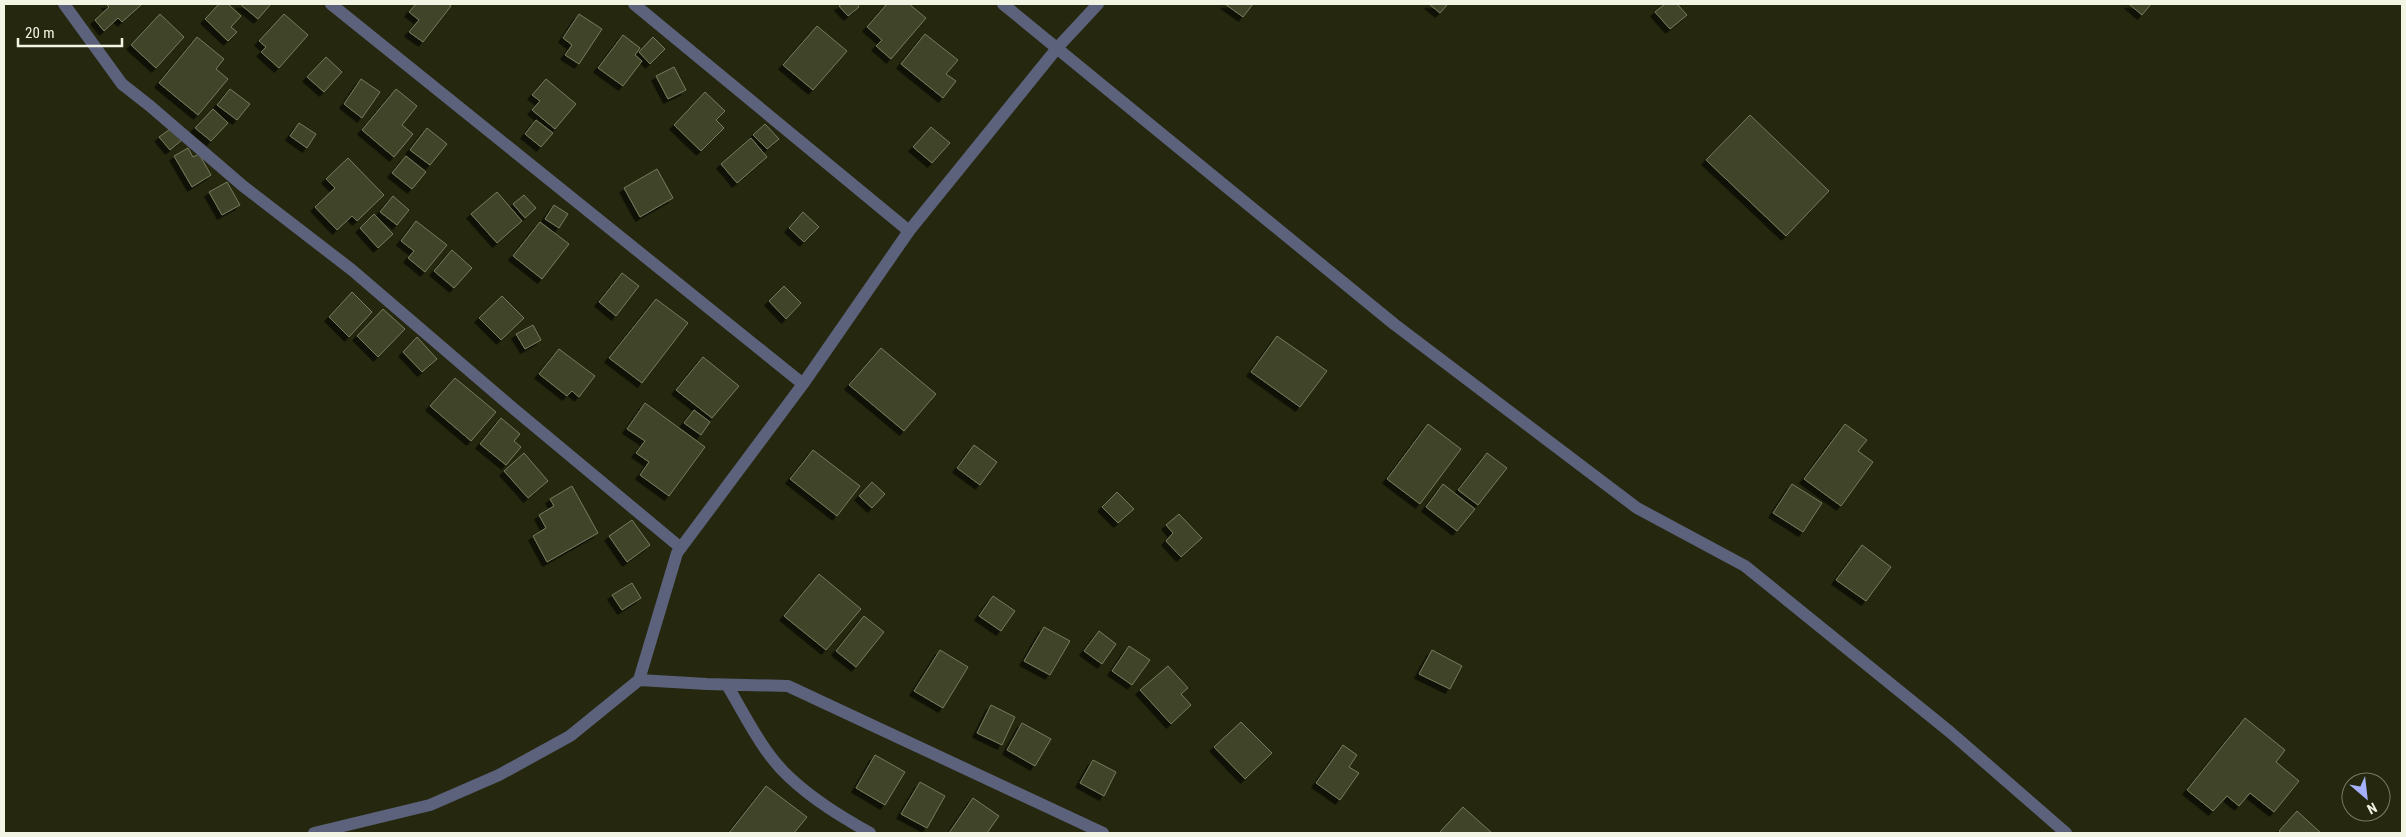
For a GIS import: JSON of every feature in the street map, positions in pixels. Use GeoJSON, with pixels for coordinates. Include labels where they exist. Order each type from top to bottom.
{"type":"FeatureCollection","features":[{"type":"Feature","properties":{"kind":"street"},"geometry":{"type":"LineString","coordinates":[[64,4],[122,84],[243,186],[352,270],[514,409],[681,548]]}},
{"type":"Feature","properties":{"kind":"street"},"geometry":{"type":"LineString","coordinates":[[331,4],[803,384]]}},
{"type":"Feature","properties":{"kind":"street"},"geometry":{"type":"LineString","coordinates":[[634,4],[909,231]]}},
{"type":"Feature","properties":{"kind":"street"},"geometry":{"type":"LineString","coordinates":[[1003,4],[1058,47],[1394,324],[1637,508],[1745,566],[1950,732],[2066,833]]}},
{"type":"Feature","properties":{"kind":"street"},"geometry":{"type":"LineString","coordinates":[[314,833],[430,805],[500,775],[570,736],[639,680],[677,553],[803,384],[909,231],[1058,47],[1098,4]]}},
{"type":"Feature","properties":{"kind":"street"},"geometry":{"type":"LineString","coordinates":[[639,680],[788,686],[1103,833]]}},
{"type":"Feature","properties":{"kind":"street"},"geometry":{"type":"LineString","coordinates":[[727,685],[761,742],[786,774],[830,811],[870,833]]}},
{"type":"Feature","properties":{"kind":"building"},"geometry":{"type":"Polygon","coordinates":[[[106,4],[141,5],[122,22],[118,18],[104,31],[95,20],[109,7],[106,4]]]}},
{"type":"Feature","properties":{"kind":"building"},"geometry":{"type":"Polygon","coordinates":[[[219,4],[228,4],[241,16],[231,27],[237,32],[228,41],[205,19],[219,4]]]}},
{"type":"Feature","properties":{"kind":"building"},"geometry":{"type":"Polygon","coordinates":[[[240,4],[271,4],[258,19],[240,4]]]}},
{"type":"Feature","properties":{"kind":"building"},"geometry":{"type":"Polygon","coordinates":[[[416,4],[448,4],[451,6],[423,42],[409,32],[419,20],[409,12],[416,4]]]}},
{"type":"Feature","properties":{"kind":"building"},"geometry":{"type":"Polygon","coordinates":[[[842,4],[857,4],[859,7],[848,16],[839,6],[842,4]]]}},
{"type":"Feature","properties":{"kind":"building"},"geometry":{"type":"Polygon","coordinates":[[[887,4],[909,4],[926,18],[891,59],[876,46],[882,40],[867,27],[887,4]]]}},
{"type":"Feature","properties":{"kind":"building"},"geometry":{"type":"Polygon","coordinates":[[[1225,4],[1253,4],[1243,17],[1225,4]]]}},
{"type":"Feature","properties":{"kind":"building"},"geometry":{"type":"Polygon","coordinates":[[[1429,4],[1448,4],[1440,13],[1429,4]]]}},
{"type":"Feature","properties":{"kind":"building"},"geometry":{"type":"Polygon","coordinates":[[[1665,4],[1677,4],[1687,15],[1670,29],[1655,12],[1665,4]]]}},
{"type":"Feature","properties":{"kind":"building"},"geometry":{"type":"Polygon","coordinates":[[[2129,4],[2151,4],[2142,15],[2129,4]]]}},
{"type":"Feature","properties":{"kind":"building"},"geometry":{"type":"Polygon","coordinates":[[[160,14],[184,37],[156,68],[131,45],[160,14]]]}},
{"type":"Feature","properties":{"kind":"building"},"geometry":{"type":"Polygon","coordinates":[[[284,14],[308,35],[279,68],[261,52],[266,47],[259,41],[284,14]]]}},
{"type":"Feature","properties":{"kind":"building"},"geometry":{"type":"Polygon","coordinates":[[[579,14],[602,29],[579,64],[565,55],[572,45],[563,38],[579,14]]]}},
{"type":"Feature","properties":{"kind":"building"},"geometry":{"type":"Polygon","coordinates":[[[817,26],[847,51],[813,90],[783,65],[817,26]]]}},
{"type":"Feature","properties":{"kind":"building"},"geometry":{"type":"Polygon","coordinates":[[[925,34],[958,60],[946,74],[956,81],[943,98],[901,64],[925,34]]]}},
{"type":"Feature","properties":{"kind":"building"},"geometry":{"type":"Polygon","coordinates":[[[623,35],[640,48],[635,55],[642,61],[623,86],[598,68],[623,35]]]}},
{"type":"Feature","properties":{"kind":"building"},"geometry":{"type":"Polygon","coordinates":[[[197,37],[224,59],[216,69],[228,79],[198,115],[159,83],[197,37]]]}},
{"type":"Feature","properties":{"kind":"building"},"geometry":{"type":"Polygon","coordinates":[[[653,37],[665,49],[650,64],[639,52],[653,37]]]}},
{"type":"Feature","properties":{"kind":"building"},"geometry":{"type":"Polygon","coordinates":[[[326,57],[342,72],[324,92],[307,77],[326,57]]]}},
{"type":"Feature","properties":{"kind":"building"},"geometry":{"type":"Polygon","coordinates":[[[674,67],[686,90],[668,99],[656,76],[674,67]]]}},
{"type":"Feature","properties":{"kind":"building"},"geometry":{"type":"Polygon","coordinates":[[[361,79],[380,92],[362,118],[344,104],[361,79]]]}},
{"type":"Feature","properties":{"kind":"building"},"geometry":{"type":"Polygon","coordinates":[[[546,79],[576,104],[555,129],[532,110],[540,101],[532,95],[546,79]]]}},
{"type":"Feature","properties":{"kind":"building"},"geometry":{"type":"Polygon","coordinates":[[[230,89],[250,104],[237,120],[217,105],[230,89]]]}},
{"type":"Feature","properties":{"kind":"building"},"geometry":{"type":"Polygon","coordinates":[[[396,89],[417,106],[402,125],[413,134],[394,157],[362,130],[396,89]]]}},
{"type":"Feature","properties":{"kind":"building"},"geometry":{"type":"Polygon","coordinates":[[[705,92],[725,111],[716,120],[724,128],[701,151],[674,125],[705,92]]]}},
{"type":"Feature","properties":{"kind":"building"},"geometry":{"type":"Polygon","coordinates":[[[213,109],[228,123],[211,141],[195,128],[213,109]]]}},
{"type":"Feature","properties":{"kind":"building"},"geometry":{"type":"Polygon","coordinates":[[[1750,115],[1829,191],[1786,236],[1706,160],[1750,115]]]}},
{"type":"Feature","properties":{"kind":"building"},"geometry":{"type":"Polygon","coordinates":[[[536,120],[553,133],[541,147],[525,134],[536,120]]]}},
{"type":"Feature","properties":{"kind":"building"},"geometry":{"type":"Polygon","coordinates":[[[299,123],[316,134],[307,148],[290,136],[299,123]]]}},
{"type":"Feature","properties":{"kind":"building"},"geometry":{"type":"Polygon","coordinates":[[[765,124],[779,139],[767,149],[753,135],[765,124]]]}},
{"type":"Feature","properties":{"kind":"building"},"geometry":{"type":"Polygon","coordinates":[[[173,127],[183,139],[170,150],[159,137],[173,127]]]}},
{"type":"Feature","properties":{"kind":"building"},"geometry":{"type":"Polygon","coordinates":[[[931,127],[950,143],[932,163],[913,147],[931,127]]]}},
{"type":"Feature","properties":{"kind":"building"},"geometry":{"type":"Polygon","coordinates":[[[427,128],[447,144],[430,165],[410,150],[427,128]]]}},
{"type":"Feature","properties":{"kind":"building"},"geometry":{"type":"Polygon","coordinates":[[[751,138],[767,157],[737,183],[721,164],[751,138]]]}},
{"type":"Feature","properties":{"kind":"building"},"geometry":{"type":"Polygon","coordinates":[[[188,148],[193,157],[199,154],[211,175],[192,187],[174,156],[188,148]]]}},
{"type":"Feature","properties":{"kind":"building"},"geometry":{"type":"Polygon","coordinates":[[[406,156],[426,172],[412,189],[392,173],[406,156]]]}},
{"type":"Feature","properties":{"kind":"building"},"geometry":{"type":"Polygon","coordinates":[[[348,158],[384,195],[357,221],[352,216],[337,230],[315,207],[335,188],[326,179],[348,158]]]}},
{"type":"Feature","properties":{"kind":"building"},"geometry":{"type":"Polygon","coordinates":[[[657,169],[673,198],[640,217],[624,188],[657,169]]]}},
{"type":"Feature","properties":{"kind":"building"},"geometry":{"type":"Polygon","coordinates":[[[227,182],[240,205],[222,215],[209,192],[227,182]]]}},
{"type":"Feature","properties":{"kind":"building"},"geometry":{"type":"Polygon","coordinates":[[[497,192],[522,221],[497,243],[471,214],[497,192]]]}},
{"type":"Feature","properties":{"kind":"building"},"geometry":{"type":"Polygon","coordinates":[[[524,195],[536,208],[525,218],[513,204],[524,195]]]}},
{"type":"Feature","properties":{"kind":"building"},"geometry":{"type":"Polygon","coordinates":[[[393,196],[409,210],[397,225],[380,212],[393,196]]]}},
{"type":"Feature","properties":{"kind":"building"},"geometry":{"type":"Polygon","coordinates":[[[554,205],[568,214],[559,228],[545,219],[554,205]]]}},
{"type":"Feature","properties":{"kind":"building"},"geometry":{"type":"Polygon","coordinates":[[[803,212],[819,227],[804,242],[789,228],[803,212]]]}},
{"type":"Feature","properties":{"kind":"building"},"geometry":{"type":"Polygon","coordinates":[[[374,214],[393,234],[378,248],[360,228],[374,214]]]}},
{"type":"Feature","properties":{"kind":"building"},"geometry":{"type":"Polygon","coordinates":[[[416,221],[447,245],[425,272],[408,258],[414,251],[401,241],[416,221]]]}},
{"type":"Feature","properties":{"kind":"building"},"geometry":{"type":"Polygon","coordinates":[[[540,222],[569,244],[542,279],[513,256],[540,222]]]}},
{"type":"Feature","properties":{"kind":"building"},"geometry":{"type":"Polygon","coordinates":[[[452,250],[472,268],[454,288],[434,271],[452,250]]]}},
{"type":"Feature","properties":{"kind":"building"},"geometry":{"type":"Polygon","coordinates":[[[622,273],[639,286],[616,316],[599,302],[622,273]]]}},
{"type":"Feature","properties":{"kind":"building"},"geometry":{"type":"Polygon","coordinates":[[[784,286],[801,303],[786,319],[769,301],[784,286]]]}},
{"type":"Feature","properties":{"kind":"building"},"geometry":{"type":"Polygon","coordinates":[[[352,292],[372,312],[349,337],[329,317],[352,292]]]}},
{"type":"Feature","properties":{"kind":"building"},"geometry":{"type":"Polygon","coordinates":[[[502,296],[524,318],[501,340],[479,318],[502,296]]]}},
{"type":"Feature","properties":{"kind":"building"},"geometry":{"type":"Polygon","coordinates":[[[656,299],[688,323],[642,383],[609,358],[656,299]]]}},
{"type":"Feature","properties":{"kind":"building"},"geometry":{"type":"Polygon","coordinates":[[[383,309],[405,329],[378,357],[357,336],[383,309]]]}},
{"type":"Feature","properties":{"kind":"building"},"geometry":{"type":"Polygon","coordinates":[[[533,325],[541,340],[525,349],[516,334],[533,325]]]}},
{"type":"Feature","properties":{"kind":"building"},"geometry":{"type":"Polygon","coordinates":[[[1277,336],[1327,371],[1300,407],[1251,372],[1277,336]]]}},
{"type":"Feature","properties":{"kind":"building"},"geometry":{"type":"Polygon","coordinates":[[[417,337],[437,359],[422,372],[403,352],[417,337]]]}},
{"type":"Feature","properties":{"kind":"building"},"geometry":{"type":"Polygon","coordinates":[[[881,348],[936,394],[904,431],[849,385],[881,348]]]}},
{"type":"Feature","properties":{"kind":"building"},"geometry":{"type":"Polygon","coordinates":[[[559,349],[595,376],[579,397],[572,391],[567,396],[539,374],[559,349]]]}},
{"type":"Feature","properties":{"kind":"building"},"geometry":{"type":"Polygon","coordinates":[[[703,357],[739,386],[712,418],[676,390],[703,357]]]}},
{"type":"Feature","properties":{"kind":"building"},"geometry":{"type":"Polygon","coordinates":[[[455,378],[496,412],[471,441],[430,406],[455,378]]]}},
{"type":"Feature","properties":{"kind":"building"},"geometry":{"type":"Polygon","coordinates":[[[645,403],[705,447],[669,496],[640,475],[649,462],[636,453],[645,441],[627,429],[645,403]]]}},
{"type":"Feature","properties":{"kind":"building"},"geometry":{"type":"Polygon","coordinates":[[[694,410],[710,422],[701,435],[684,423],[694,410]]]}},
{"type":"Feature","properties":{"kind":"building"},"geometry":{"type":"Polygon","coordinates":[[[501,418],[520,434],[514,441],[521,447],[506,465],[480,444],[501,418]]]}},
{"type":"Feature","properties":{"kind":"building"},"geometry":{"type":"Polygon","coordinates":[[[1428,424],[1461,449],[1420,504],[1387,479],[1428,424]]]}},
{"type":"Feature","properties":{"kind":"building"},"geometry":{"type":"Polygon","coordinates":[[[1845,424],[1867,440],[1858,451],[1873,462],[1841,506],[1804,479],[1845,424]]]}},
{"type":"Feature","properties":{"kind":"building"},"geometry":{"type":"Polygon","coordinates":[[[974,445],[997,462],[980,485],[957,468],[974,445]]]}},
{"type":"Feature","properties":{"kind":"building"},"geometry":{"type":"Polygon","coordinates":[[[813,450],[860,486],[837,516],[790,479],[813,450]]]}},
{"type":"Feature","properties":{"kind":"building"},"geometry":{"type":"Polygon","coordinates":[[[524,453],[548,481],[528,498],[504,471],[524,453]]]}},
{"type":"Feature","properties":{"kind":"building"},"geometry":{"type":"Polygon","coordinates":[[[1487,453],[1507,468],[1478,505],[1458,490],[1487,453]]]}},
{"type":"Feature","properties":{"kind":"building"},"geometry":{"type":"Polygon","coordinates":[[[872,482],[885,494],[872,508],[859,496],[872,482]]]}},
{"type":"Feature","properties":{"kind":"building"},"geometry":{"type":"Polygon","coordinates":[[[1443,484],[1475,509],[1457,531],[1426,507],[1443,484]]]}},
{"type":"Feature","properties":{"kind":"building"},"geometry":{"type":"Polygon","coordinates":[[[1792,484],[1822,503],[1803,532],[1773,513],[1792,484]]]}},
{"type":"Feature","properties":{"kind":"building"},"geometry":{"type":"Polygon","coordinates":[[[572,486],[598,533],[547,562],[533,536],[546,528],[539,515],[554,506],[550,499],[572,486]]]}},
{"type":"Feature","properties":{"kind":"building"},"geometry":{"type":"Polygon","coordinates":[[[1117,492],[1134,509],[1118,523],[1102,507],[1117,492]]]}},
{"type":"Feature","properties":{"kind":"building"},"geometry":{"type":"Polygon","coordinates":[[[1179,514],[1202,538],[1181,557],[1166,541],[1173,533],[1166,525],[1179,514]]]}},
{"type":"Feature","properties":{"kind":"building"},"geometry":{"type":"Polygon","coordinates":[[[632,520],[650,545],[627,562],[609,536],[632,520]]]}},
{"type":"Feature","properties":{"kind":"building"},"geometry":{"type":"Polygon","coordinates":[[[1862,545],[1891,567],[1866,601],[1836,580],[1862,545]]]}},
{"type":"Feature","properties":{"kind":"building"},"geometry":{"type":"Polygon","coordinates":[[[819,574],[861,609],[826,650],[784,616],[819,574]]]}},
{"type":"Feature","properties":{"kind":"building"},"geometry":{"type":"Polygon","coordinates":[[[632,583],[641,598],[622,610],[612,595],[632,583]]]}},
{"type":"Feature","properties":{"kind":"building"},"geometry":{"type":"Polygon","coordinates":[[[993,596],[1015,611],[1001,631],[979,616],[993,596]]]}},
{"type":"Feature","properties":{"kind":"building"},"geometry":{"type":"Polygon","coordinates":[[[864,616],[884,632],[856,667],[836,651],[864,616]]]}},
{"type":"Feature","properties":{"kind":"building"},"geometry":{"type":"Polygon","coordinates":[[[1044,627],[1070,641],[1050,675],[1024,661],[1044,627]]]}},
{"type":"Feature","properties":{"kind":"building"},"geometry":{"type":"Polygon","coordinates":[[[1099,631],[1116,644],[1102,664],[1084,651],[1099,631]]]}},
{"type":"Feature","properties":{"kind":"building"},"geometry":{"type":"Polygon","coordinates":[[[1129,646],[1150,660],[1132,685],[1112,671],[1129,646]]]}},
{"type":"Feature","properties":{"kind":"building"},"geometry":{"type":"Polygon","coordinates":[[[940,650],[968,667],[943,708],[914,691],[940,650]]]}},
{"type":"Feature","properties":{"kind":"building"},"geometry":{"type":"Polygon","coordinates":[[[1432,650],[1462,666],[1450,689],[1419,674],[1432,650]]]}},
{"type":"Feature","properties":{"kind":"building"},"geometry":{"type":"Polygon","coordinates":[[[1168,666],[1188,688],[1181,694],[1191,705],[1171,724],[1140,690],[1168,666]]]}},
{"type":"Feature","properties":{"kind":"building"},"geometry":{"type":"Polygon","coordinates":[[[991,705],[1015,717],[1002,745],[977,733],[991,705]]]}},
{"type":"Feature","properties":{"kind":"building"},"geometry":{"type":"Polygon","coordinates":[[[2245,718],[2285,750],[2276,762],[2299,781],[2274,812],[2250,793],[2239,806],[2227,796],[2213,811],[2187,790],[2245,718]]]}},
{"type":"Feature","properties":{"kind":"building"},"geometry":{"type":"Polygon","coordinates":[[[1241,722],[1272,753],[1245,779],[1214,747],[1241,722]]]}},
{"type":"Feature","properties":{"kind":"building"},"geometry":{"type":"Polygon","coordinates":[[[1022,723],[1051,739],[1035,766],[1007,750],[1022,723]]]}},
{"type":"Feature","properties":{"kind":"building"},"geometry":{"type":"Polygon","coordinates":[[[1343,745],[1357,755],[1349,767],[1359,773],[1340,800],[1316,783],[1343,745]]]}},
{"type":"Feature","properties":{"kind":"building"},"geometry":{"type":"Polygon","coordinates":[[[875,755],[905,772],[885,805],[856,788],[875,755]]]}},
{"type":"Feature","properties":{"kind":"building"},"geometry":{"type":"Polygon","coordinates":[[[1093,760],[1116,772],[1104,796],[1080,783],[1093,760]]]}},
{"type":"Feature","properties":{"kind":"building"},"geometry":{"type":"Polygon","coordinates":[[[920,782],[945,796],[927,828],[901,814],[920,782]]]}},
{"type":"Feature","properties":{"kind":"building"},"geometry":{"type":"Polygon","coordinates":[[[766,786],[807,817],[794,833],[729,833],[766,786]]]}},
{"type":"Feature","properties":{"kind":"building"},"geometry":{"type":"Polygon","coordinates":[[[973,798],[999,816],[987,833],[949,833],[973,798]]]}},
{"type":"Feature","properties":{"kind":"building"},"geometry":{"type":"Polygon","coordinates":[[[1463,807],[1492,833],[1439,833],[1463,807]]]}},
{"type":"Feature","properties":{"kind":"building"},"geometry":{"type":"Polygon","coordinates":[[[2297,811],[2321,833],[2282,833],[2279,831],[2297,811]]]}}]}
